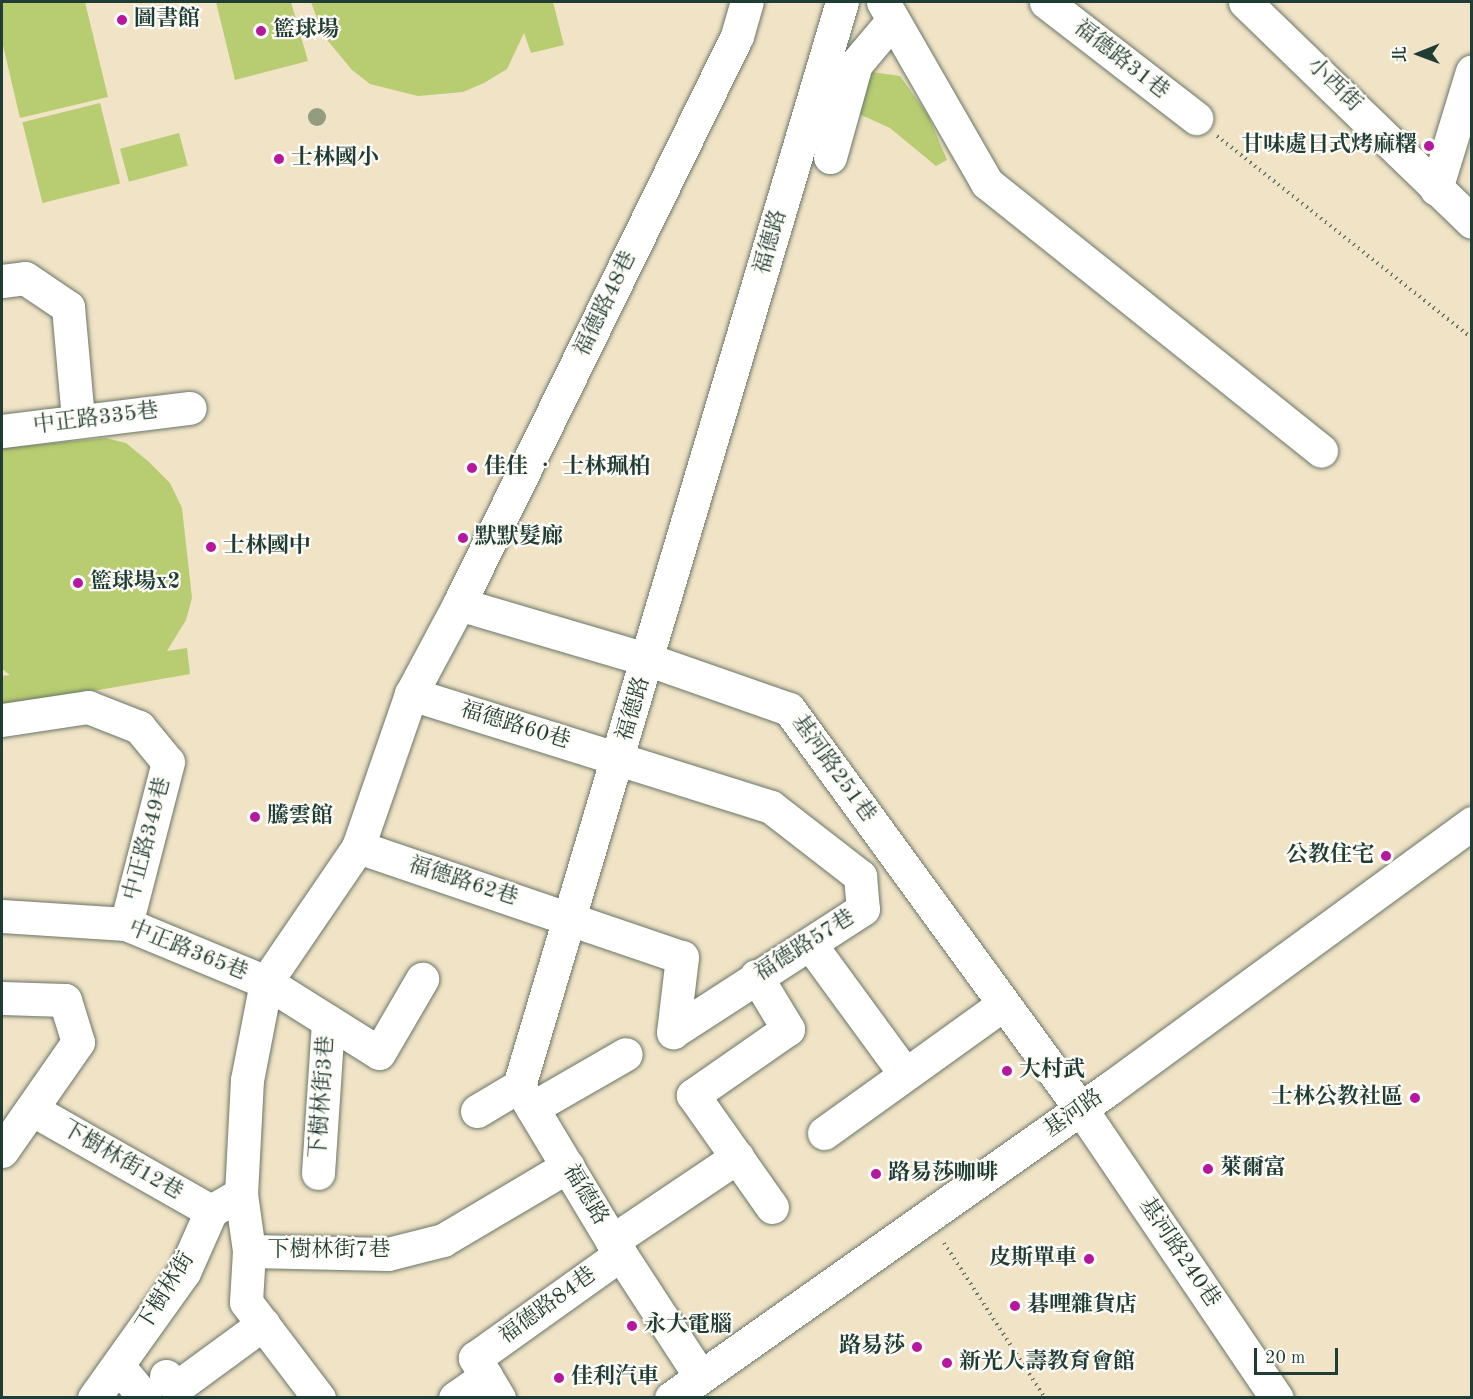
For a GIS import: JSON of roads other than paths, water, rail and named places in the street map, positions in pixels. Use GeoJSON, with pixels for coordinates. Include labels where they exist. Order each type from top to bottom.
{"type":"FeatureCollection","features":[{"type":"Feature","properties":{"kind":"street","name":"福德路48巷"},"geometry":{"type":"LineString","coordinates":[[459,604],[736,36],[747,2]]}},
{"type":"Feature","properties":{"kind":"street","name":"福德路"},"geometry":{"type":"LineString","coordinates":[[700,1376],[616,1248],[526,1097],[569,917],[649,660],[842,2]]}},
{"type":"Feature","properties":{"kind":"street","name":"福德路31巷"},"geometry":{"type":"LineString","coordinates":[[1046,2],[1196,118]]}},
{"type":"Feature","properties":{"kind":"street","name":"小西街"},"geometry":{"type":"LineString","coordinates":[[1245,2],[1361,110],[1436,189],[1472,222]]}},
{"type":"Feature","properties":{"kind":"street"},"geometry":{"type":"LineString","coordinates":[[830,158],[856,64],[888,11],[987,183],[1322,451]]}},
{"type":"Feature","properties":{"kind":"street"},"geometry":{"type":"LineString","coordinates":[[1436,189],[1472,70]]}},
{"type":"Feature","properties":{"kind":"street"},"geometry":{"type":"LineString","coordinates":[[2,281],[25,278],[68,308],[78,419]]}},
{"type":"Feature","properties":{"kind":"street","name":"中正路335巷"},"geometry":{"type":"LineString","coordinates":[[2,431],[78,419],[190,408]]}},
{"type":"Feature","properties":{"kind":"street","name":"基河路251巷"},"geometry":{"type":"LineString","coordinates":[[459,604],[649,660],[789,709],[1002,1005],[1081,1109]]}},
{"type":"Feature","properties":{"kind":"street"},"geometry":{"type":"LineString","coordinates":[[319,1398],[246,1302],[249,1251],[241,1194],[247,1080],[266,982],[358,847],[411,694],[459,604]]}},
{"type":"Feature","properties":{"kind":"street","name":"福德路60巷"},"geometry":{"type":"LineString","coordinates":[[411,694],[619,758]]}},
{"type":"Feature","properties":{"kind":"street","name":"中正路349巷"},"geometry":{"type":"LineString","coordinates":[[2,720],[88,707],[139,727],[168,762],[126,924]]}},
{"type":"Feature","properties":{"kind":"street","name":"福德路57巷"},"geometry":{"type":"LineString","coordinates":[[619,758],[771,807],[860,876],[863,909],[756,976],[673,1032]]}},
{"type":"Feature","properties":{"kind":"street","name":"基河路"},"geometry":{"type":"LineString","coordinates":[[671,1398],[1081,1109],[1472,823]]}},
{"type":"Feature","properties":{"kind":"street","name":"福德路62巷"},"geometry":{"type":"LineString","coordinates":[[358,847],[681,957],[673,1032]]}},
{"type":"Feature","properties":{"kind":"street","name":"中正路365巷"},"geometry":{"type":"LineString","coordinates":[[2,916],[126,924],[266,982],[379,1053],[422,979]]}},
{"type":"Feature","properties":{"kind":"street"},"geometry":{"type":"LineString","coordinates":[[810,944],[905,1074]]}},
{"type":"Feature","properties":{"kind":"street"},"geometry":{"type":"LineString","coordinates":[[756,976],[788,1029],[693,1095],[772,1207]]}},
{"type":"Feature","properties":{"kind":"street"},"geometry":{"type":"LineString","coordinates":[[2,998],[65,1000],[78,1042],[33,1110],[2,1151]]}},
{"type":"Feature","properties":{"kind":"street"},"geometry":{"type":"LineString","coordinates":[[824,1133],[1002,1005]]}},
{"type":"Feature","properties":{"kind":"street","name":"下樹林街3巷"},"geometry":{"type":"LineString","coordinates":[[318,1173],[328,1021]]}},
{"type":"Feature","properties":{"kind":"street"},"geometry":{"type":"LineString","coordinates":[[477,1111],[526,1097],[626,1054]]}},
{"type":"Feature","properties":{"kind":"street","name":"基河路240巷"},"geometry":{"type":"LineString","coordinates":[[1081,1109],[1277,1398]]}},
{"type":"Feature","properties":{"kind":"street","name":"下樹林街12巷"},"geometry":{"type":"LineString","coordinates":[[33,1110],[211,1211]]}},
{"type":"Feature","properties":{"kind":"street","name":"福德路84巷"},"geometry":{"type":"LineString","coordinates":[[455,1398],[487,1377],[616,1248],[737,1157]]}},
{"type":"Feature","properties":{"kind":"street","name":"下樹林街7巷"},"geometry":{"type":"LineString","coordinates":[[249,1251],[388,1254],[443,1240],[568,1166]]}},
{"type":"Feature","properties":{"kind":"street"},"geometry":{"type":"LineString","coordinates":[[211,1211],[241,1194]]}},
{"type":"Feature","properties":{"kind":"street","name":"下樹林街"},"geometry":{"type":"LineString","coordinates":[[94,1398],[184,1272],[211,1211]]}},
{"type":"Feature","properties":{"kind":"street"},"geometry":{"type":"LineString","coordinates":[[118,1366],[155,1387],[177,1387],[263,1324]]}},
{"type":"Feature","properties":{"kind":"place","name":"圖書館"},"geometry":{"type":"Point","coordinates":[122,20]}},
{"type":"Feature","properties":{"kind":"place","name":"籃球場"},"geometry":{"type":"Point","coordinates":[261,31]}},
{"type":"Feature","properties":{"kind":"place","name":"甘味處日式烤麻糬"},"geometry":{"type":"Point","coordinates":[1429,146]}},
{"type":"Feature","properties":{"kind":"place","name":"士林國小"},"geometry":{"type":"Point","coordinates":[279,159]}},
{"type":"Feature","properties":{"kind":"place","name":"佳佳 ‧ 士林珮柏"},"geometry":{"type":"Point","coordinates":[472,468]}},
{"type":"Feature","properties":{"kind":"place","name":"默默髮廊"},"geometry":{"type":"Point","coordinates":[463,538]}},
{"type":"Feature","properties":{"kind":"place","name":"士林國中"},"geometry":{"type":"Point","coordinates":[211,547]}},
{"type":"Feature","properties":{"kind":"place","name":"籃球場x2"},"geometry":{"type":"Point","coordinates":[78,583]}},
{"type":"Feature","properties":{"kind":"place","name":"騰雲館"},"geometry":{"type":"Point","coordinates":[255,817]}},
{"type":"Feature","properties":{"kind":"place","name":"公教住宅"},"geometry":{"type":"Point","coordinates":[1386,856]}},
{"type":"Feature","properties":{"kind":"place","name":"大村武"},"geometry":{"type":"Point","coordinates":[1007,1071]}},
{"type":"Feature","properties":{"kind":"place","name":"士林公教社區"},"geometry":{"type":"Point","coordinates":[1415,1098]}},
{"type":"Feature","properties":{"kind":"place","name":"萊爾富"},"geometry":{"type":"Point","coordinates":[1208,1169]}},
{"type":"Feature","properties":{"kind":"place","name":"路易莎咖啡"},"geometry":{"type":"Point","coordinates":[876,1174]}},
{"type":"Feature","properties":{"kind":"place","name":"皮斯單車"},"geometry":{"type":"Point","coordinates":[1089,1259]}},
{"type":"Feature","properties":{"kind":"place","name":"碁哩雜貨店"},"geometry":{"type":"Point","coordinates":[1015,1306]}},
{"type":"Feature","properties":{"kind":"place","name":"永大電腦"},"geometry":{"type":"Point","coordinates":[632,1326]}},
{"type":"Feature","properties":{"kind":"place","name":"路易莎"},"geometry":{"type":"Point","coordinates":[917,1347]}},
{"type":"Feature","properties":{"kind":"place","name":"新光人壽教育會館"},"geometry":{"type":"Point","coordinates":[947,1363]}},
{"type":"Feature","properties":{"kind":"place","name":"佳利汽車"},"geometry":{"type":"Point","coordinates":[559,1378]}}]}
